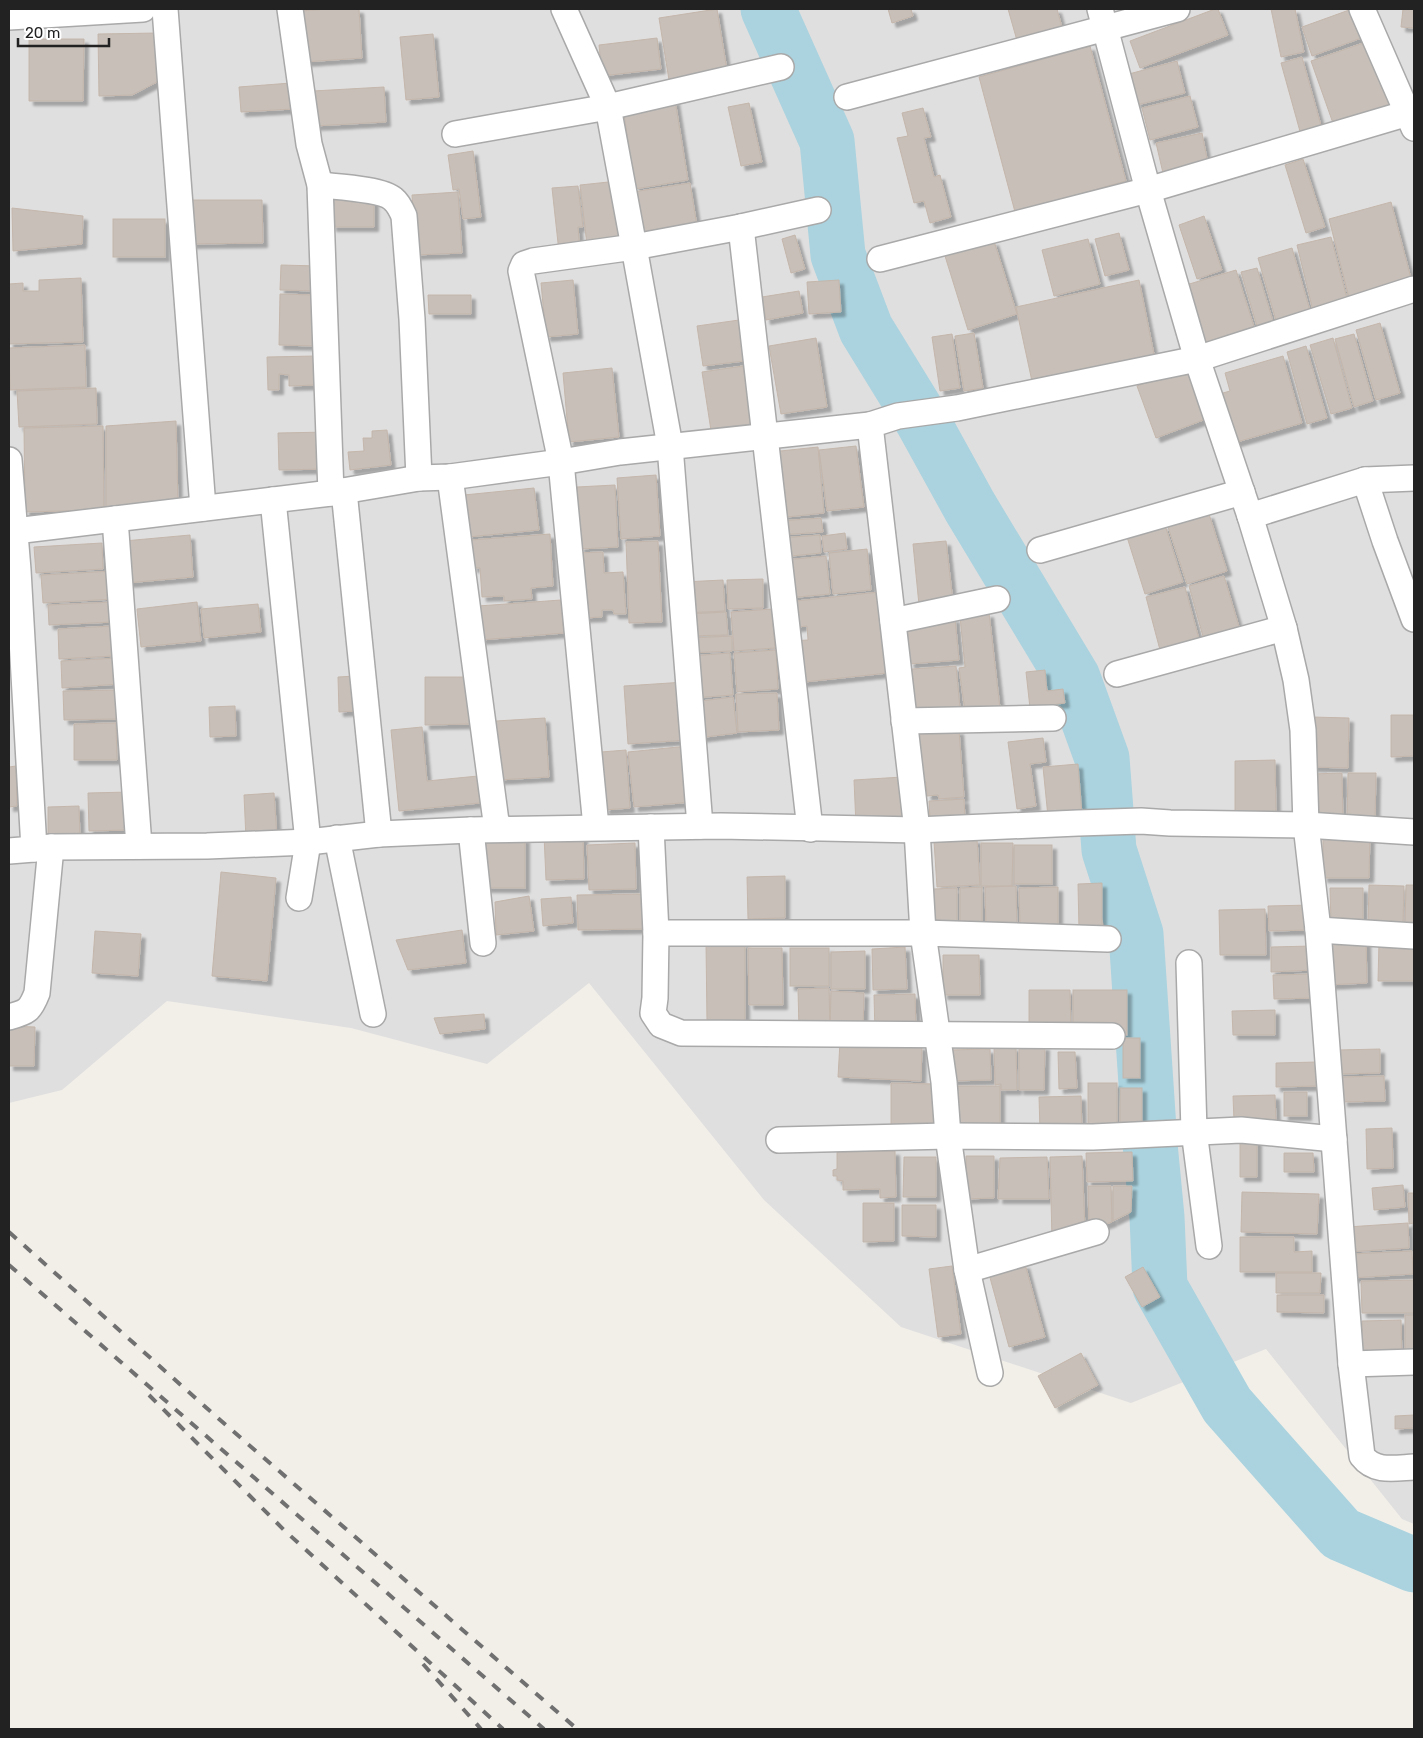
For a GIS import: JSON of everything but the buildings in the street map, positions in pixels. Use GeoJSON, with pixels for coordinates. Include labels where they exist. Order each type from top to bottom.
{"type":"FeatureCollection","features":[{"type":"Feature","properties":{"kind":"street"},"geometry":{"type":"LineString","coordinates":[[9,17],[143,9]]}},
{"type":"Feature","properties":{"kind":"street"},"geometry":{"type":"LineString","coordinates":[[165,9],[203,508]]}},
{"type":"Feature","properties":{"kind":"street"},"geometry":{"type":"LineString","coordinates":[[290,9],[309,144],[320,185],[337,492],[379,834]]}},
{"type":"Feature","properties":{"kind":"street"},"geometry":{"type":"LineString","coordinates":[[564,9],[608,107],[670,446],[700,826]]}},
{"type":"Feature","properties":{"kind":"street"},"geometry":{"type":"LineString","coordinates":[[847,97],[1103,19],[1177,9]]}},
{"type":"Feature","properties":{"kind":"street"},"geometry":{"type":"LineString","coordinates":[[880,258],[1148,190],[1411,120],[1362,9]]}},
{"type":"Feature","properties":{"kind":"street"},"geometry":{"type":"LineString","coordinates":[[1103,19],[1148,190],[1197,359],[1250,516],[1284,628],[1296,680],[1303,730],[1306,825],[1318,930],[1351,1364],[1362,1456],[1368,1464],[1382,1468],[1414,1467]]}},
{"type":"Feature","properties":{"kind":"street"},"geometry":{"type":"LineString","coordinates":[[455,134],[608,107],[781,67]]}},
{"type":"Feature","properties":{"kind":"street"},"geometry":{"type":"LineString","coordinates":[[320,185],[382,192],[392,198],[404,216],[412,319],[419,478]]}},
{"type":"Feature","properties":{"kind":"street"},"geometry":{"type":"LineString","coordinates":[[596,827],[561,462],[521,271],[524,264],[533,261],[634,247],[818,210]]}},
{"type":"Feature","properties":{"kind":"street"},"geometry":{"type":"LineString","coordinates":[[741,227],[810,828]]}},
{"type":"Feature","properties":{"kind":"street"},"geometry":{"type":"LineString","coordinates":[[15,531],[337,492],[419,478],[450,477],[620,452],[870,425],[898,416],[957,408],[1197,359],[1414,288]]}},
{"type":"Feature","properties":{"kind":"street"},"geometry":{"type":"LineString","coordinates":[[870,425],[917,830],[923,933],[944,1082],[948,1136],[967,1270],[990,1372]]}},
{"type":"Feature","properties":{"kind":"street"},"geometry":{"type":"LineString","coordinates":[[9,460],[15,531],[13,570],[43,848],[37,993],[31,1007],[24,1013],[9,1016]]}},
{"type":"Feature","properties":{"kind":"street"},"geometry":{"type":"LineString","coordinates":[[450,477],[497,829]]}},
{"type":"Feature","properties":{"kind":"street"},"geometry":{"type":"LineString","coordinates":[[1250,516],[1365,480],[1414,478]]}},
{"type":"Feature","properties":{"kind":"street"},"geometry":{"type":"LineString","coordinates":[[1365,480],[1414,619]]}},
{"type":"Feature","properties":{"kind":"street"},"geometry":{"type":"LineString","coordinates":[[1040,550],[1242,492]]}},
{"type":"Feature","properties":{"kind":"street"},"geometry":{"type":"LineString","coordinates":[[273,500],[308,842],[299,898]]}},
{"type":"Feature","properties":{"kind":"street"},"geometry":{"type":"LineString","coordinates":[[115,520],[139,846]]}},
{"type":"Feature","properties":{"kind":"street"},"geometry":{"type":"LineString","coordinates":[[894,621],[997,599]]}},
{"type":"Feature","properties":{"kind":"street"},"geometry":{"type":"LineString","coordinates":[[1117,674],[1284,628]]}},
{"type":"Feature","properties":{"kind":"street"},"geometry":{"type":"LineString","coordinates":[[904,721],[1053,718]]}},
{"type":"Feature","properties":{"kind":"street"},"geometry":{"type":"LineString","coordinates":[[9,851],[43,848],[207,846],[308,842],[379,834],[596,827],[700,826],[917,830],[1141,821],[1306,825],[1414,832]]}},
{"type":"Feature","properties":{"kind":"street"},"geometry":{"type":"LineString","coordinates":[[652,827],[656,933],[653,1013],[661,1025],[682,1033],[1112,1036]]}},
{"type":"Feature","properties":{"kind":"street"},"geometry":{"type":"LineString","coordinates":[[471,830],[483,943]]}},
{"type":"Feature","properties":{"kind":"street"},"geometry":{"type":"LineString","coordinates":[[337,838],[373,1014]]}},
{"type":"Feature","properties":{"kind":"street"},"geometry":{"type":"LineString","coordinates":[[1318,930],[1414,936]]}},
{"type":"Feature","properties":{"kind":"street"},"geometry":{"type":"LineString","coordinates":[[656,933],[923,933],[1108,939]]}},
{"type":"Feature","properties":{"kind":"street"},"geometry":{"type":"LineString","coordinates":[[1189,963],[1194,1131],[1209,1246]]}},
{"type":"Feature","properties":{"kind":"street"},"geometry":{"type":"LineString","coordinates":[[779,1140],[948,1136],[1093,1137],[1241,1130],[1334,1139]]}},
{"type":"Feature","properties":{"kind":"street"},"geometry":{"type":"LineString","coordinates":[[967,1270],[1096,1232]]}},
{"type":"Feature","properties":{"kind":"street"},"geometry":{"type":"LineString","coordinates":[[1351,1364],[1414,1362]]}},
{"type":"Feature","properties":{"kind":"shaded area"},"geometry":{"type":"Polygon","coordinates":[[[9,9],[1414,9],[1414,1524],[1402,1519],[1266,1349],[1131,1403],[901,1327],[764,1200],[589,983],[487,1064],[351,1028],[167,1001],[62,1090],[9,1103],[9,9]]]}},
{"type":"Feature","properties":{"kind":"waterway"},"geometry":{"type":"LineString","coordinates":[[768,9],[827,141],[838,255],[866,329],[922,420],[970,507],[1073,678],[1102,758],[1109,850],[1136,934],[1150,1144],[1157,1217],[1160,1287],[1227,1405],[1341,1534],[1414,1565]]}},
{"type":"Feature","properties":{"kind":"railway"},"geometry":{"type":"LineString","coordinates":[[9,1232],[219,1419],[577,1729]]}},
{"type":"Feature","properties":{"kind":"railway"},"geometry":{"type":"LineString","coordinates":[[9,1265],[544,1729]]}},
{"type":"Feature","properties":{"kind":"railway"},"geometry":{"type":"LineString","coordinates":[[149,1395],[284,1530],[503,1729]]}},
{"type":"Feature","properties":{"kind":"railway"},"geometry":{"type":"LineString","coordinates":[[423,1664],[481,1729]]}}]}
